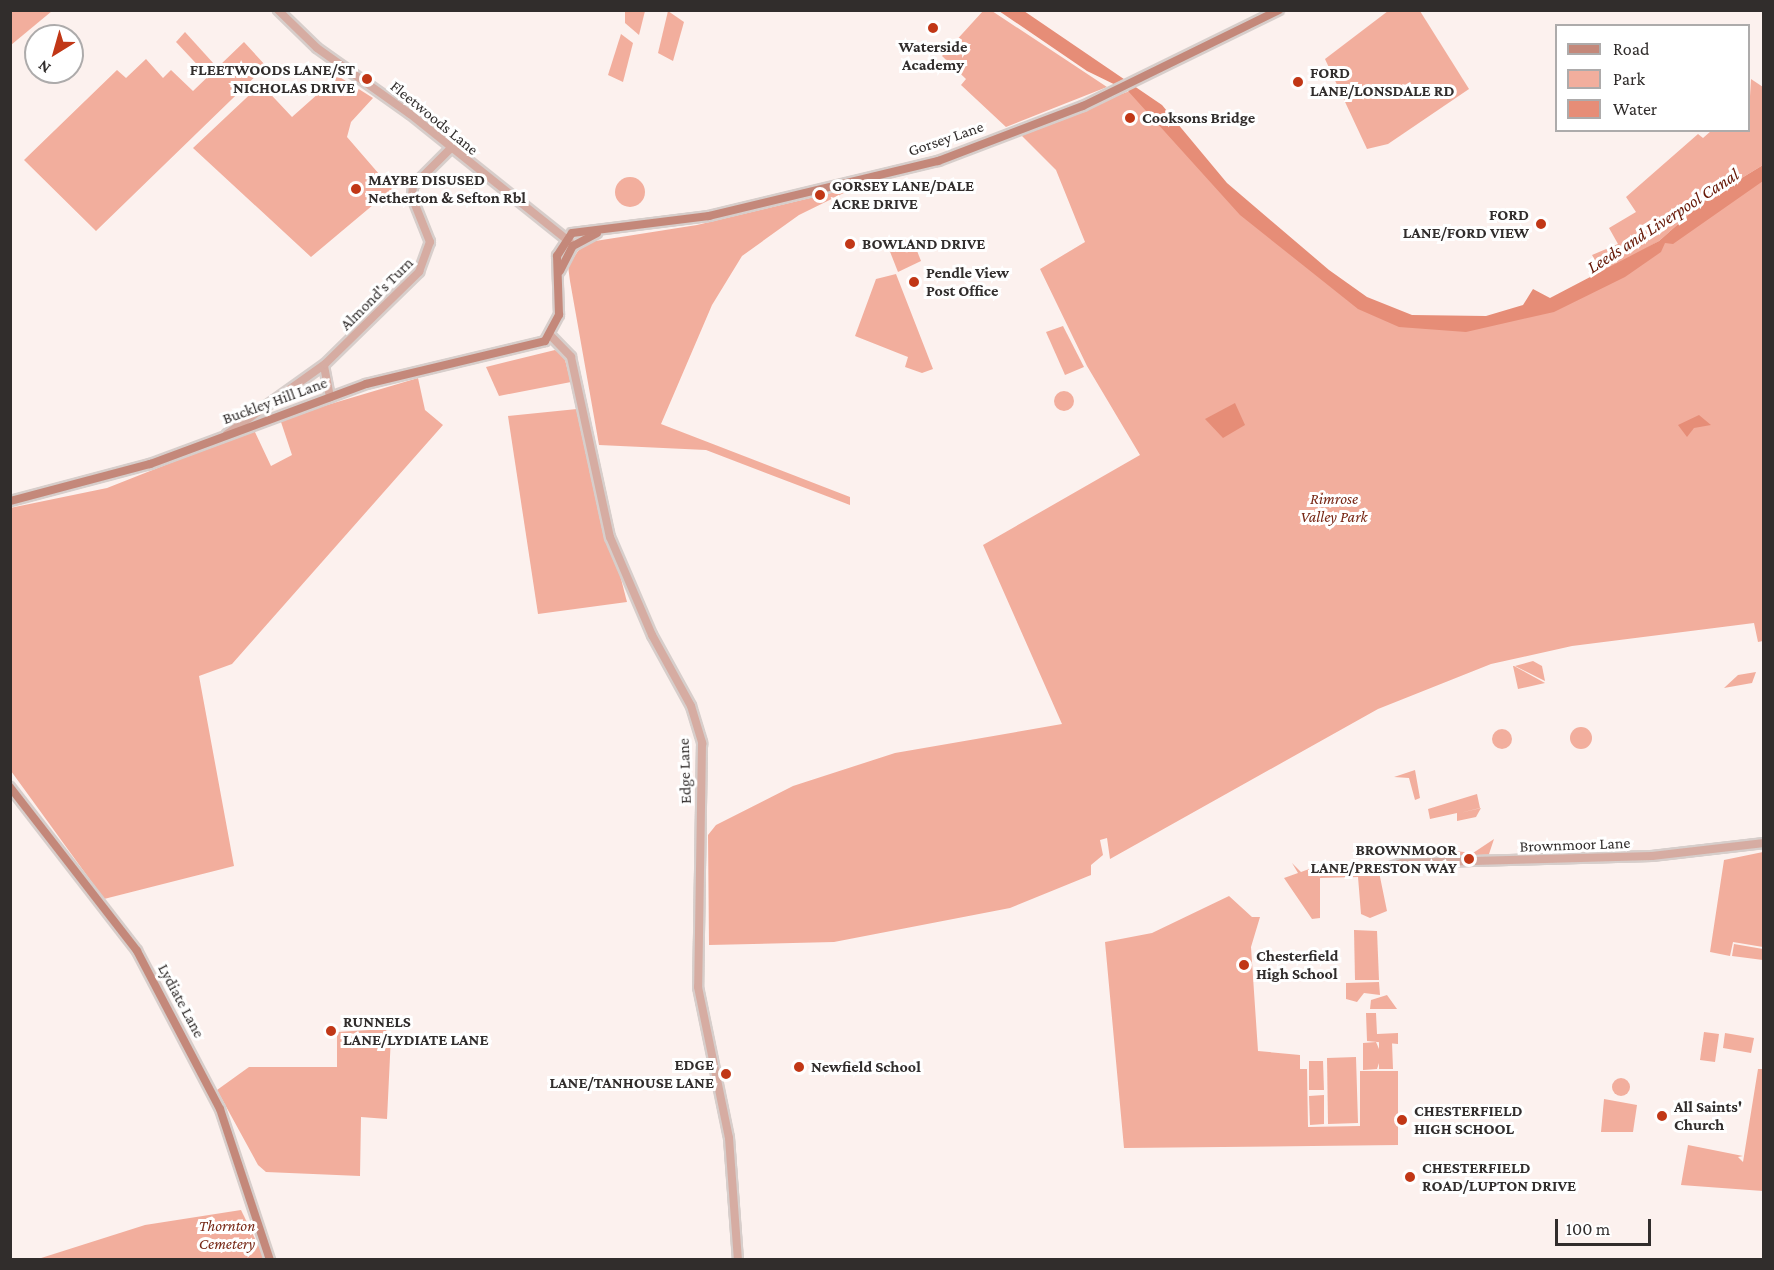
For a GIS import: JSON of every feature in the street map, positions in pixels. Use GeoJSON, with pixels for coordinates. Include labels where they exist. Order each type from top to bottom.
{"type":"FeatureCollection","features":[{"type":"Feature","properties":{"kind":"main road","name":"Gorsey Lane"},"geometry":{"type":"LineString","coordinates":[[566,237],[709,216],[938,161],[1116,90],[1279,10]]}},
{"type":"Feature","properties":{"kind":"main road","name":"Gorsey Lane"},"geometry":{"type":"LineString","coordinates":[[573,246],[603,230]]}},
{"type":"Feature","properties":{"kind":"main road"},"geometry":{"type":"LineString","coordinates":[[551,336],[559,315],[557,256],[566,237]]}},
{"type":"Feature","properties":{"kind":"main road"},"geometry":{"type":"LineString","coordinates":[[558,276],[573,246]]}},
{"type":"Feature","properties":{"kind":"main road","name":"Buckley Hill Lane"},"geometry":{"type":"LineString","coordinates":[[10,501],[150,464],[330,397],[523,349],[551,336]]}},
{"type":"Feature","properties":{"kind":"main road","name":"Lydiate Lane"},"geometry":{"type":"LineString","coordinates":[[10,787],[137,951],[220,1109],[270,1260]]}},
{"type":"Feature","properties":{"kind":"street","name":"Fleetwoods Lane"},"geometry":{"type":"LineString","coordinates":[[278,10],[317,48],[451,148],[566,237],[573,246]]}},
{"type":"Feature","properties":{"kind":"street","name":"Almond's Turn"},"geometry":{"type":"LineString","coordinates":[[226,435],[325,364],[426,264],[428,228],[412,197],[413,186],[451,148]]}},
{"type":"Feature","properties":{"kind":"street","name":"Edge Lane"},"geometry":{"type":"LineString","coordinates":[[551,336],[570,357],[610,537],[652,635],[691,706],[702,743],[698,987],[729,1138],[738,1260]]}},
{"type":"Feature","properties":{"kind":"street"},"geometry":{"type":"LineString","coordinates":[[325,364],[330,397]]}},
{"type":"Feature","properties":{"kind":"street","name":"Brownmoor Lane"},"geometry":{"type":"LineString","coordinates":[[1388,868],[1402,863],[1652,856],[1764,843]]}},
{"type":"Feature","properties":{"kind":"green space"},"geometry":{"type":"Polygon","coordinates":[[[11,10],[52,10],[36,24],[24,24],[24,34],[11,45],[11,10]]]}},
{"type":"Feature","properties":{"kind":"green space"},"geometry":{"type":"Polygon","coordinates":[[[625,11],[645,11],[639,35],[625,23],[625,11]]]}},
{"type":"Feature","properties":{"kind":"green space"},"geometry":{"type":"Polygon","coordinates":[[[668,11],[684,22],[673,61],[658,53],[668,11]]]}},
{"type":"Feature","properties":{"kind":"green space"},"geometry":{"type":"Polygon","coordinates":[[[983,11],[992,11],[1107,87],[1006,127],[961,85],[966,79],[942,56],[983,11]]]}},
{"type":"Feature","properties":{"kind":"green space"},"geometry":{"type":"Polygon","coordinates":[[[1388,11],[1420,11],[1469,89],[1388,144],[1367,149],[1325,59],[1388,11]]]}},
{"type":"Feature","properties":{"kind":"green space"},"geometry":{"type":"Polygon","coordinates":[[[185,32],[214,64],[206,74],[176,42],[185,32]]]}},
{"type":"Feature","properties":{"kind":"green space"},"geometry":{"type":"Polygon","coordinates":[[[621,34],[633,43],[623,82],[608,75],[621,34]]]}},
{"type":"Feature","properties":{"kind":"green space"},"geometry":{"type":"Polygon","coordinates":[[[244,42],[266,66],[96,231],[24,160],[117,70],[126,78],[146,59],[163,78],[171,70],[193,91],[244,42]]]}},
{"type":"Feature","properties":{"kind":"green space"},"geometry":{"type":"Polygon","coordinates":[[[338,76],[373,98],[351,122],[347,137],[392,189],[311,257],[193,148],[261,84],[292,117],[338,76]]]}},
{"type":"Feature","properties":{"kind":"green space"},"geometry":{"type":"Polygon","coordinates":[[[1751,79],[1763,87],[1763,165],[1704,201],[1659,241],[1600,275],[1597,270],[1624,253],[1599,267],[1592,255],[1618,244],[1609,228],[1636,212],[1626,197],[1698,134],[1703,138],[1710,132],[1750,132],[1751,79]]]}},
{"type":"Feature","properties":{"kind":"green space","name":"Rimrose Valley Park"},"geometry":{"type":"Polygon","coordinates":[[[1133,90],[1209,172],[1374,309],[1465,326],[1595,285],[1763,174],[1763,641],[1758,642],[1754,623],[1572,646],[1491,664],[1378,709],[1110,859],[1107,838],[1100,840],[1103,855],[1091,865],[1091,875],[1010,908],[834,942],[709,945],[708,835],[716,825],[793,786],[895,753],[1062,724],[983,545],[1140,455],[1087,366],[1040,269],[1085,242],[1056,170],[1016,130],[1133,90]]]}},
{"type":"Feature","properties":{"kind":"green space"},"geometry":{"type":"Polygon","coordinates":[[[630,177],[641,181],[645,192],[641,203],[630,207],[619,203],[615,192],[619,181],[630,177]]]}},
{"type":"Feature","properties":{"kind":"green space"},"geometry":{"type":"Polygon","coordinates":[[[856,187],[799,215],[742,256],[712,305],[661,424],[850,497],[850,505],[706,450],[599,445],[568,266],[578,251],[589,242],[697,225],[856,187]]]}},
{"type":"Feature","properties":{"kind":"green space"},"geometry":{"type":"Polygon","coordinates":[[[912,238],[921,261],[898,272],[887,244],[912,238]]]}},
{"type":"Feature","properties":{"kind":"green space"},"geometry":{"type":"Polygon","coordinates":[[[896,274],[933,369],[922,373],[905,367],[908,357],[855,336],[876,279],[896,274]]]}},
{"type":"Feature","properties":{"kind":"green space"},"geometry":{"type":"Polygon","coordinates":[[[1063,326],[1084,367],[1065,375],[1046,332],[1063,326]]]}},
{"type":"Feature","properties":{"kind":"green space"},"geometry":{"type":"Polygon","coordinates":[[[555,350],[564,356],[571,382],[499,396],[486,367],[555,350]]]}},
{"type":"Feature","properties":{"kind":"green space"},"geometry":{"type":"Polygon","coordinates":[[[418,378],[425,410],[443,425],[232,664],[199,676],[234,866],[104,899],[11,771],[10,508],[107,488],[254,430],[271,466],[292,455],[280,419],[418,378]]]}},
{"type":"Feature","properties":{"kind":"green space"},"geometry":{"type":"Polygon","coordinates":[[[1064,391],[1071,394],[1074,401],[1071,408],[1064,411],[1057,408],[1054,401],[1057,394],[1064,391]]]}},
{"type":"Feature","properties":{"kind":"green space"},"geometry":{"type":"Polygon","coordinates":[[[577,409],[627,602],[538,614],[508,416],[577,409]]]}},
{"type":"Feature","properties":{"kind":"green space"},"geometry":{"type":"Polygon","coordinates":[[[1533,661],[1542,666],[1545,681],[1515,666],[1533,661]]]}},
{"type":"Feature","properties":{"kind":"green space"},"geometry":{"type":"Polygon","coordinates":[[[1514,666],[1545,683],[1518,689],[1514,666]]]}},
{"type":"Feature","properties":{"kind":"green space"},"geometry":{"type":"Polygon","coordinates":[[[1756,672],[1752,683],[1724,688],[1738,675],[1756,672]]]}},
{"type":"Feature","properties":{"kind":"green space"},"geometry":{"type":"Polygon","coordinates":[[[1581,727],[1589,730],[1592,738],[1589,746],[1581,749],[1573,746],[1570,738],[1573,730],[1581,727]]]}},
{"type":"Feature","properties":{"kind":"green space"},"geometry":{"type":"Polygon","coordinates":[[[1498,729],[1506,729],[1512,735],[1512,743],[1506,749],[1498,749],[1492,743],[1492,735],[1498,729]]]}},
{"type":"Feature","properties":{"kind":"green space"},"geometry":{"type":"Polygon","coordinates":[[[1415,770],[1420,798],[1415,800],[1409,778],[1394,777],[1415,770]]]}},
{"type":"Feature","properties":{"kind":"green space"},"geometry":{"type":"Polygon","coordinates":[[[1477,794],[1480,808],[1460,813],[1481,808],[1476,817],[1457,821],[1457,813],[1430,819],[1428,809],[1477,794]]]}},
{"type":"Feature","properties":{"kind":"green space"},"geometry":{"type":"Polygon","coordinates":[[[1494,839],[1488,857],[1455,856],[1455,851],[1473,853],[1494,839]]]}},
{"type":"Feature","properties":{"kind":"green space"},"geometry":{"type":"Polygon","coordinates":[[[1763,852],[1763,947],[1733,942],[1730,956],[1710,952],[1724,860],[1763,852]]]}},
{"type":"Feature","properties":{"kind":"green space"},"geometry":{"type":"Polygon","coordinates":[[[1292,863],[1301,872],[1320,865],[1324,871],[1379,872],[1387,911],[1370,918],[1361,914],[1358,877],[1320,878],[1320,918],[1312,919],[1284,878],[1298,873],[1292,863]]]}},
{"type":"Feature","properties":{"kind":"green space"},"geometry":{"type":"Polygon","coordinates":[[[1229,896],[1252,917],[1260,917],[1251,947],[1258,1051],[1300,1055],[1300,1069],[1307,1069],[1308,1127],[1360,1126],[1360,1071],[1398,1071],[1398,1145],[1124,1148],[1105,942],[1152,933],[1229,896]]]}},
{"type":"Feature","properties":{"kind":"green space"},"geometry":{"type":"Polygon","coordinates":[[[1354,930],[1377,931],[1379,980],[1355,980],[1354,930]]]}},
{"type":"Feature","properties":{"kind":"green space"},"geometry":{"type":"Polygon","coordinates":[[[1734,944],[1763,949],[1763,960],[1732,956],[1734,944]]]}},
{"type":"Feature","properties":{"kind":"green space"},"geometry":{"type":"Polygon","coordinates":[[[1379,982],[1380,995],[1364,993],[1357,1002],[1346,999],[1346,983],[1379,982]]]}},
{"type":"Feature","properties":{"kind":"green space"},"geometry":{"type":"Polygon","coordinates":[[[1387,995],[1397,1009],[1370,1009],[1371,1000],[1387,995]]]}},
{"type":"Feature","properties":{"kind":"green space"},"geometry":{"type":"Polygon","coordinates":[[[1366,1013],[1376,1013],[1377,1034],[1398,1033],[1398,1044],[1367,1041],[1366,1013]]]}},
{"type":"Feature","properties":{"kind":"green space"},"geometry":{"type":"Polygon","coordinates":[[[385,1029],[391,1036],[387,1119],[361,1117],[360,1176],[266,1172],[258,1165],[217,1090],[249,1067],[337,1067],[337,1032],[385,1029]]]}},
{"type":"Feature","properties":{"kind":"green space"},"geometry":{"type":"Polygon","coordinates":[[[1704,1032],[1719,1034],[1715,1062],[1700,1060],[1704,1032]]]}},
{"type":"Feature","properties":{"kind":"green space"},"geometry":{"type":"Polygon","coordinates":[[[1725,1033],[1754,1038],[1751,1053],[1723,1048],[1725,1033]]]}},
{"type":"Feature","properties":{"kind":"green space"},"geometry":{"type":"Polygon","coordinates":[[[1376,1042],[1379,1049],[1379,1042],[1392,1042],[1393,1069],[1379,1069],[1379,1063],[1377,1069],[1363,1070],[1363,1043],[1376,1042]]]}},
{"type":"Feature","properties":{"kind":"green space"},"geometry":{"type":"Polygon","coordinates":[[[1356,1057],[1358,1123],[1328,1124],[1327,1058],[1356,1057]]]}},
{"type":"Feature","properties":{"kind":"green space"},"geometry":{"type":"Polygon","coordinates":[[[1309,1061],[1323,1061],[1324,1090],[1309,1090],[1309,1061]]]}},
{"type":"Feature","properties":{"kind":"green space"},"geometry":{"type":"Polygon","coordinates":[[[1758,1069],[1763,1069],[1763,1191],[1681,1185],[1688,1145],[1743,1156],[1738,1157],[1743,1162],[1758,1069]]]}},
{"type":"Feature","properties":{"kind":"green space"},"geometry":{"type":"Polygon","coordinates":[[[1617,1078],[1625,1078],[1630,1083],[1628,1094],[1617,1096],[1612,1091],[1612,1083],[1617,1078]]]}},
{"type":"Feature","properties":{"kind":"green space"},"geometry":{"type":"Polygon","coordinates":[[[1324,1095],[1324,1124],[1310,1125],[1309,1096],[1324,1095]]]}},
{"type":"Feature","properties":{"kind":"green space"},"geometry":{"type":"Polygon","coordinates":[[[1604,1099],[1637,1105],[1633,1132],[1601,1132],[1604,1099]]]}},
{"type":"Feature","properties":{"kind":"green space","name":"Thornton Cemetery"},"geometry":{"type":"Polygon","coordinates":[[[241,1210],[265,1259],[38,1259],[145,1225],[241,1210]]]}},
{"type":"Feature","properties":{"kind":"water"},"geometry":{"type":"Polygon","coordinates":[[[999,11],[1024,11],[1162,105],[1227,183],[1329,270],[1367,297],[1412,315],[1486,316],[1523,305],[1533,289],[1550,298],[1659,241],[1704,201],[1763,165],[1763,181],[1673,244],[1665,243],[1661,252],[1625,277],[1554,312],[1466,332],[1399,327],[1358,309],[1240,215],[1128,91],[1087,71],[999,11]]]}},
{"type":"Feature","properties":{"kind":"water"},"geometry":{"type":"Polygon","coordinates":[[[1235,403],[1245,425],[1223,438],[1205,419],[1235,403]]]}},
{"type":"Feature","properties":{"kind":"water"},"geometry":{"type":"Polygon","coordinates":[[[1699,415],[1711,425],[1694,428],[1687,437],[1678,425],[1699,415]]]}},
{"type":"Feature","properties":{"kind":"place","name":"Waterside Academy"},"geometry":{"type":"Point","coordinates":[933,28]}},
{"type":"Feature","properties":{"kind":"place","name":"FLEETWOODS LANE/ST NICHOLAS DRIVE"},"geometry":{"type":"Point","coordinates":[367,79]}},
{"type":"Feature","properties":{"kind":"place","name":"FORD LANE/LONSDALE RD"},"geometry":{"type":"Point","coordinates":[1298,82]}},
{"type":"Feature","properties":{"kind":"place","name":"Cooksons Bridge"},"geometry":{"type":"Point","coordinates":[1130,118]}},
{"type":"Feature","properties":{"kind":"place","name":"MAYBE DISUSED Netherton & Sefton Rbl"},"geometry":{"type":"Point","coordinates":[356,189]}},
{"type":"Feature","properties":{"kind":"place","name":"GORSEY LANE/DALE ACRE DRIVE"},"geometry":{"type":"Point","coordinates":[820,195]}},
{"type":"Feature","properties":{"kind":"place","name":"FORD LANE/FORD VIEW"},"geometry":{"type":"Point","coordinates":[1541,224]}},
{"type":"Feature","properties":{"kind":"place","name":"BOWLAND DRIVE"},"geometry":{"type":"Point","coordinates":[850,244]}},
{"type":"Feature","properties":{"kind":"place","name":"Pendle View Post Office"},"geometry":{"type":"Point","coordinates":[914,282]}},
{"type":"Feature","properties":{"kind":"place","name":"BROWNMOOR LANE/PRESTON WAY"},"geometry":{"type":"Point","coordinates":[1469,859]}},
{"type":"Feature","properties":{"kind":"place","name":"Chesterfield High School"},"geometry":{"type":"Point","coordinates":[1244,965]}},
{"type":"Feature","properties":{"kind":"place","name":"RUNNELS LANE/LYDIATE LANE"},"geometry":{"type":"Point","coordinates":[331,1031]}},
{"type":"Feature","properties":{"kind":"place","name":"Newfield School"},"geometry":{"type":"Point","coordinates":[799,1067]}},
{"type":"Feature","properties":{"kind":"place","name":"EDGE LANE/TANHOUSE LANE"},"geometry":{"type":"Point","coordinates":[726,1074]}},
{"type":"Feature","properties":{"kind":"place","name":"All Saints' Church"},"geometry":{"type":"Point","coordinates":[1662,1116]}},
{"type":"Feature","properties":{"kind":"place","name":"CHESTERFIELD HIGH SCHOOL"},"geometry":{"type":"Point","coordinates":[1402,1120]}},
{"type":"Feature","properties":{"kind":"place","name":"CHESTERFIELD ROAD/LUPTON DRIVE"},"geometry":{"type":"Point","coordinates":[1410,1177]}},
{"type":"Feature","properties":{"kind":"water label","name":"Leeds and Liverpool Canal"},"geometry":{"type":"Point","coordinates":[1663,221]}}]}
